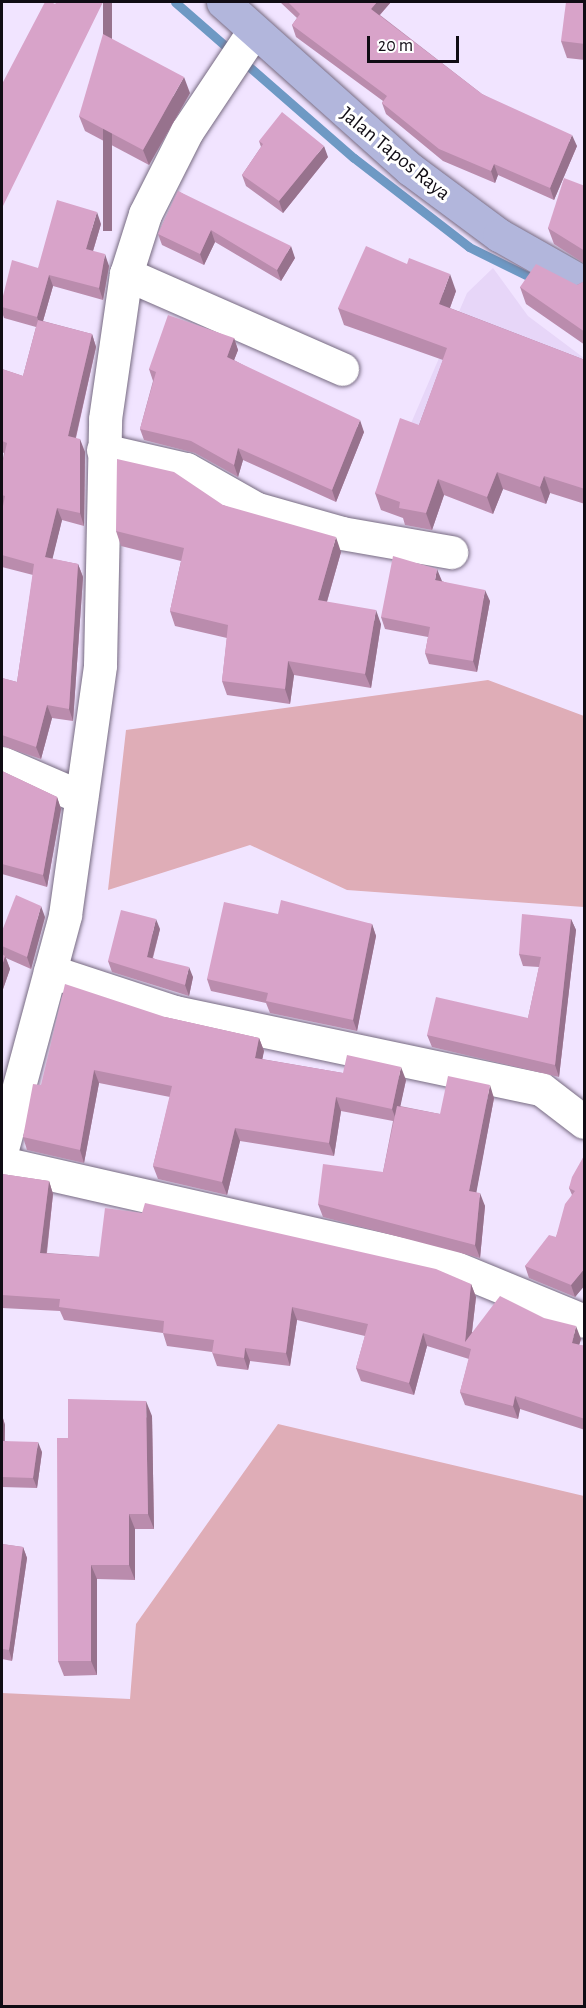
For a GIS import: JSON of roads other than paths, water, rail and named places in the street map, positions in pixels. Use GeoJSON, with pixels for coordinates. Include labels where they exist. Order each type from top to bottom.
{"type":"FeatureCollection","features":[{"type":"Feature","properties":{"kind":"main road","name":"Jalan Tapos Raya"},"geometry":{"type":"LineString","coordinates":[[223,2],[251,34],[410,169],[499,235],[585,283]]}},
{"type":"Feature","properties":{"kind":"street"},"geometry":{"type":"LineString","coordinates":[[2,1149],[65,915],[100,665],[103,450],[126,274],[150,203],[187,131],[251,34]]}},
{"type":"Feature","properties":{"kind":"street"},"geometry":{"type":"LineString","coordinates":[[126,274],[342,369]]}},
{"type":"Feature","properties":{"kind":"street"},"geometry":{"type":"LineString","coordinates":[[103,450],[186,470],[257,509],[342,533],[451,552]]}},
{"type":"Feature","properties":{"kind":"street"},"geometry":{"type":"LineString","coordinates":[[2,763],[81,797]]}},
{"type":"Feature","properties":{"kind":"street"},"geometry":{"type":"LineString","coordinates":[[50,971],[175,1012],[541,1089],[585,1122]]}},
{"type":"Feature","properties":{"kind":"street"},"geometry":{"type":"LineString","coordinates":[[2,1163],[446,1264],[585,1321]]}},
{"type":"Feature","properties":{"kind":"waterway"},"geometry":{"type":"LineString","coordinates":[[175,2],[354,158],[469,247],[538,281]]}}]}
